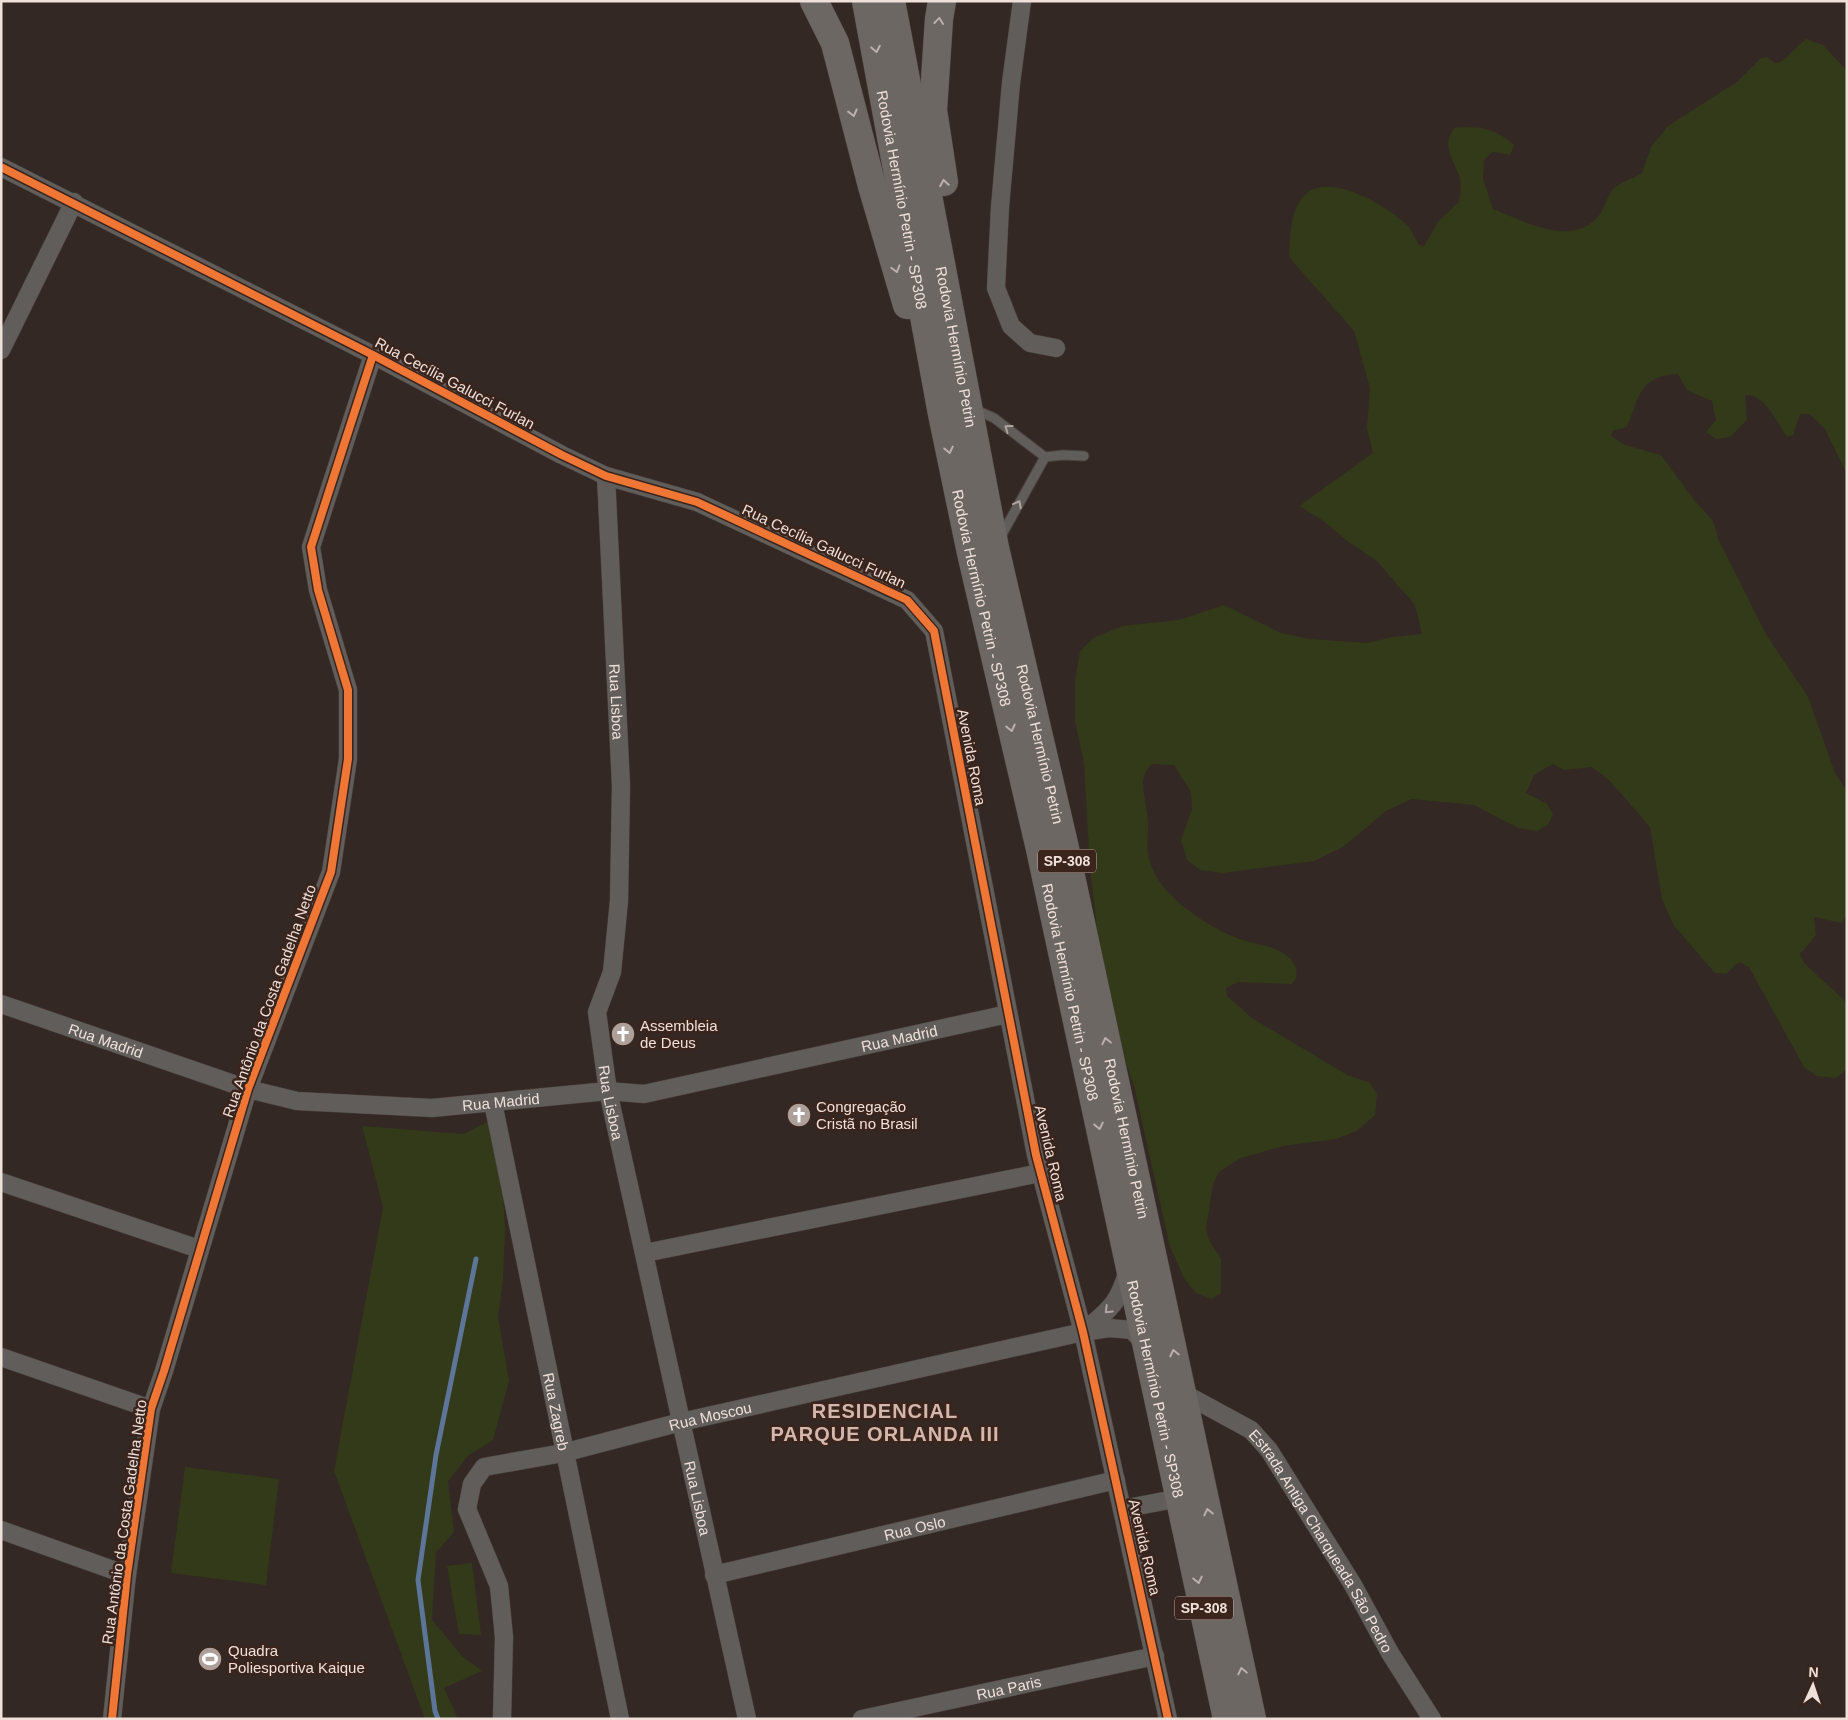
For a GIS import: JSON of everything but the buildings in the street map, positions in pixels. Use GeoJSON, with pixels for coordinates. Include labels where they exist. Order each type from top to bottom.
{"type":"FeatureCollection","features":[{"type":"Feature","properties":{"kind":"main road"},"geometry":{"type":"LineString","coordinates":[[814,1],[835,43],[872,186],[911,320],[942,414]]}},
{"type":"Feature","properties":{"kind":"main road","name":"Rodovia Hermínio Petrin - SP308"},"geometry":{"type":"LineString","coordinates":[[866,1],[942,414],[971,553],[1042,859],[1227,1719]]}},
{"type":"Feature","properties":{"kind":"main road","name":"Rodovia Hermínio Petrin"},"geometry":{"type":"LineString","coordinates":[[891,1],[995,548],[1061,834],[1252,1719]]}},
{"type":"Feature","properties":{"kind":"main road"},"geometry":{"type":"LineString","coordinates":[[942,1],[939,19],[933,110],[947,197],[966,397]]}},
{"type":"Feature","properties":{"kind":"street"},"geometry":{"type":"LineString","coordinates":[[1022,1],[1010,93],[1000,207],[996,288],[1011,326],[1030,343],[1056,348]]}},
{"type":"Feature","properties":{"kind":"street","name":"Rua Cecília Galucci Furlan"},"geometry":{"type":"LineString","coordinates":[[1,166],[373,354],[562,455],[606,476],[697,502],[906,600]]}},
{"type":"Feature","properties":{"kind":"street"},"geometry":{"type":"LineString","coordinates":[[1,350],[74,202]]}},
{"type":"Feature","properties":{"kind":"street","name":"Rua Antônio da Costa Gadelha Netto"},"geometry":{"type":"LineString","coordinates":[[112,1719],[127,1575],[151,1409],[248,1089],[331,872],[348,759],[348,690],[318,590],[312,547],[373,354]]}},
{"type":"Feature","properties":{"kind":"street","name":"Rua Lisboa"},"geometry":{"type":"LineString","coordinates":[[606,476],[621,786],[619,901],[612,972],[597,1012],[608,1091],[747,1719]]}},
{"type":"Feature","properties":{"kind":"street","name":"Avenida Roma"},"geometry":{"type":"LineString","coordinates":[[906,600],[934,631],[1040,1173],[1083,1332],[1168,1719]]}},
{"type":"Feature","properties":{"kind":"street","name":"Rua Madrid"},"geometry":{"type":"LineString","coordinates":[[1,1004],[248,1089],[297,1100],[432,1108],[608,1091],[644,1094],[1008,1014]]}},
{"type":"Feature","properties":{"kind":"street","name":"Rua Zagreb"},"geometry":{"type":"LineString","coordinates":[[493,1103],[533,1289],[563,1453],[620,1719]]}},
{"type":"Feature","properties":{"kind":"street"},"geometry":{"type":"LineString","coordinates":[[644,1253],[1040,1173]]}},
{"type":"Feature","properties":{"kind":"street"},"geometry":{"type":"LineString","coordinates":[[1,1182],[199,1249]]}},
{"type":"Feature","properties":{"kind":"street"},"geometry":{"type":"LineString","coordinates":[[1083,1332],[1110,1309],[1122,1293],[1129,1268]]}},
{"type":"Feature","properties":{"kind":"street","name":"Rua Moscou"},"geometry":{"type":"LineString","coordinates":[[502,1719],[504,1637],[499,1586],[468,1509],[472,1484],[484,1467],[563,1453],[681,1422],[1083,1332],[1109,1328],[1132,1330],[1147,1346]]}},
{"type":"Feature","properties":{"kind":"street"},"geometry":{"type":"LineString","coordinates":[[1,1357],[151,1409]]}},
{"type":"Feature","properties":{"kind":"street","name":"Estrada Antiga Charqueada São Pedro"},"geometry":{"type":"LineString","coordinates":[[1183,1393],[1251,1430],[1269,1450],[1353,1585],[1390,1654],[1432,1719]]}},
{"type":"Feature","properties":{"kind":"street","name":"Rua Oslo"},"geometry":{"type":"LineString","coordinates":[[714,1575],[1116,1480]]}},
{"type":"Feature","properties":{"kind":"street"},"geometry":{"type":"LineString","coordinates":[[1122,1509],[1180,1498]]}},
{"type":"Feature","properties":{"kind":"street"},"geometry":{"type":"LineString","coordinates":[[1,1530],[127,1575]]}},
{"type":"Feature","properties":{"kind":"street","name":"Rua Paris"},"geometry":{"type":"LineString","coordinates":[[862,1719],[1155,1656]]}},
{"type":"Feature","properties":{"kind":"lane"},"geometry":{"type":"LineString","coordinates":[[966,397],[1045,457],[1063,454],[1084,456]]}},
{"type":"Feature","properties":{"kind":"lane"},"geometry":{"type":"LineString","coordinates":[[995,548],[1045,457]]}},
{"type":"Feature","properties":{"kind":"green space"},"geometry":{"type":"Polygon","coordinates":[[[1806,39],[1823,45],[1847,71],[1847,474],[1825,429],[1809,414],[1800,414],[1793,435],[1787,437],[1770,410],[1759,399],[1752,396],[1745,395],[1747,420],[1730,437],[1716,439],[1706,432],[1716,420],[1712,401],[1687,390],[1678,374],[1665,376],[1648,383],[1638,397],[1627,427],[1613,431],[1611,436],[1625,445],[1661,455],[1694,500],[1713,521],[1719,541],[1767,636],[1808,697],[1835,773],[1847,791],[1847,914],[1842,923],[1814,917],[1816,935],[1800,954],[1804,963],[1847,1003],[1847,1069],[1836,1078],[1816,1076],[1804,1067],[1749,967],[1739,962],[1726,974],[1715,973],[1674,926],[1662,899],[1650,827],[1610,781],[1592,767],[1564,770],[1553,764],[1534,775],[1526,793],[1547,804],[1553,814],[1548,825],[1537,831],[1518,828],[1474,805],[1412,799],[1386,811],[1343,847],[1314,861],[1223,873],[1200,870],[1187,860],[1181,840],[1192,809],[1191,792],[1174,765],[1152,764],[1147,769],[1143,780],[1148,822],[1148,850],[1151,866],[1163,886],[1182,905],[1205,922],[1240,939],[1279,950],[1292,961],[1296,968],[1296,978],[1292,984],[1238,982],[1226,988],[1227,996],[1252,1018],[1349,1076],[1369,1082],[1377,1094],[1375,1115],[1357,1131],[1336,1139],[1283,1146],[1241,1158],[1219,1172],[1213,1184],[1206,1229],[1209,1240],[1221,1259],[1221,1293],[1212,1299],[1196,1293],[1185,1280],[1170,1247],[1134,1086],[1118,1040],[1102,972],[1090,868],[1084,763],[1075,721],[1075,681],[1080,651],[1093,638],[1122,626],[1179,620],[1224,605],[1281,633],[1310,639],[1367,643],[1393,637],[1422,634],[1415,605],[1377,561],[1350,543],[1322,520],[1299,506],[1373,453],[1367,428],[1370,388],[1354,331],[1289,257],[1291,226],[1298,204],[1312,190],[1325,187],[1340,188],[1356,193],[1398,217],[1409,227],[1419,245],[1424,246],[1439,221],[1459,202],[1461,181],[1448,147],[1451,134],[1455,128],[1472,127],[1487,129],[1507,139],[1514,145],[1510,155],[1493,152],[1484,160],[1483,179],[1493,209],[1531,224],[1558,231],[1571,231],[1584,227],[1598,217],[1615,187],[1642,173],[1651,147],[1668,126],[1738,81],[1761,58],[1767,57],[1775,63],[1781,62],[1806,39]]]}},
{"type":"Feature","properties":{"kind":"green space"},"geometry":{"type":"Polygon","coordinates":[[[491,1120],[501,1157],[505,1229],[503,1280],[498,1317],[509,1381],[493,1440],[468,1456],[448,1481],[454,1532],[436,1552],[432,1620],[462,1656],[482,1671],[444,1688],[458,1719],[425,1719],[334,1471],[383,1207],[362,1126],[464,1134],[491,1120]]]}},
{"type":"Feature","properties":{"kind":"green space"},"geometry":{"type":"Polygon","coordinates":[[[185,1467],[279,1479],[266,1585],[171,1573],[185,1467]]]}},
{"type":"Feature","properties":{"kind":"green space"},"geometry":{"type":"Polygon","coordinates":[[[472,1563],[481,1635],[459,1634],[447,1566],[472,1563]]]}},
{"type":"Feature","properties":{"kind":"waterway"},"geometry":{"type":"LineString","coordinates":[[438,1719],[435,1711],[418,1580],[436,1455],[476,1259]]}},
{"type":"Feature","properties":{"kind":"cycle path"},"geometry":{"type":"LineString","coordinates":[[1,167],[373,355],[562,455],[606,476],[697,502],[907,600],[934,631],[1036,1155],[1083,1332],[1168,1719]]}},
{"type":"Feature","properties":{"kind":"cycle path"},"geometry":{"type":"LineString","coordinates":[[112,1719],[127,1575],[151,1409],[248,1089],[331,872],[348,759],[348,690],[318,590],[311,547],[373,355]]}},
{"type":"Feature","properties":{"kind":"place","name":"Assembleia de Deus"},"geometry":{"type":"Point","coordinates":[623,1034]}},
{"type":"Feature","properties":{"kind":"place","name":"Congregação Cristã no Brasil"},"geometry":{"type":"Point","coordinates":[799,1115]}},
{"type":"Feature","properties":{"kind":"place","name":"Quadra Poliesportiva Kaique"},"geometry":{"type":"Point","coordinates":[210,1659]}},
{"type":"Feature","properties":{"kind":"district","name":"RESIDENCIAL PARQUE ORLANDA III"},"geometry":{"type":"Point","coordinates":[885,1422]}}]}
